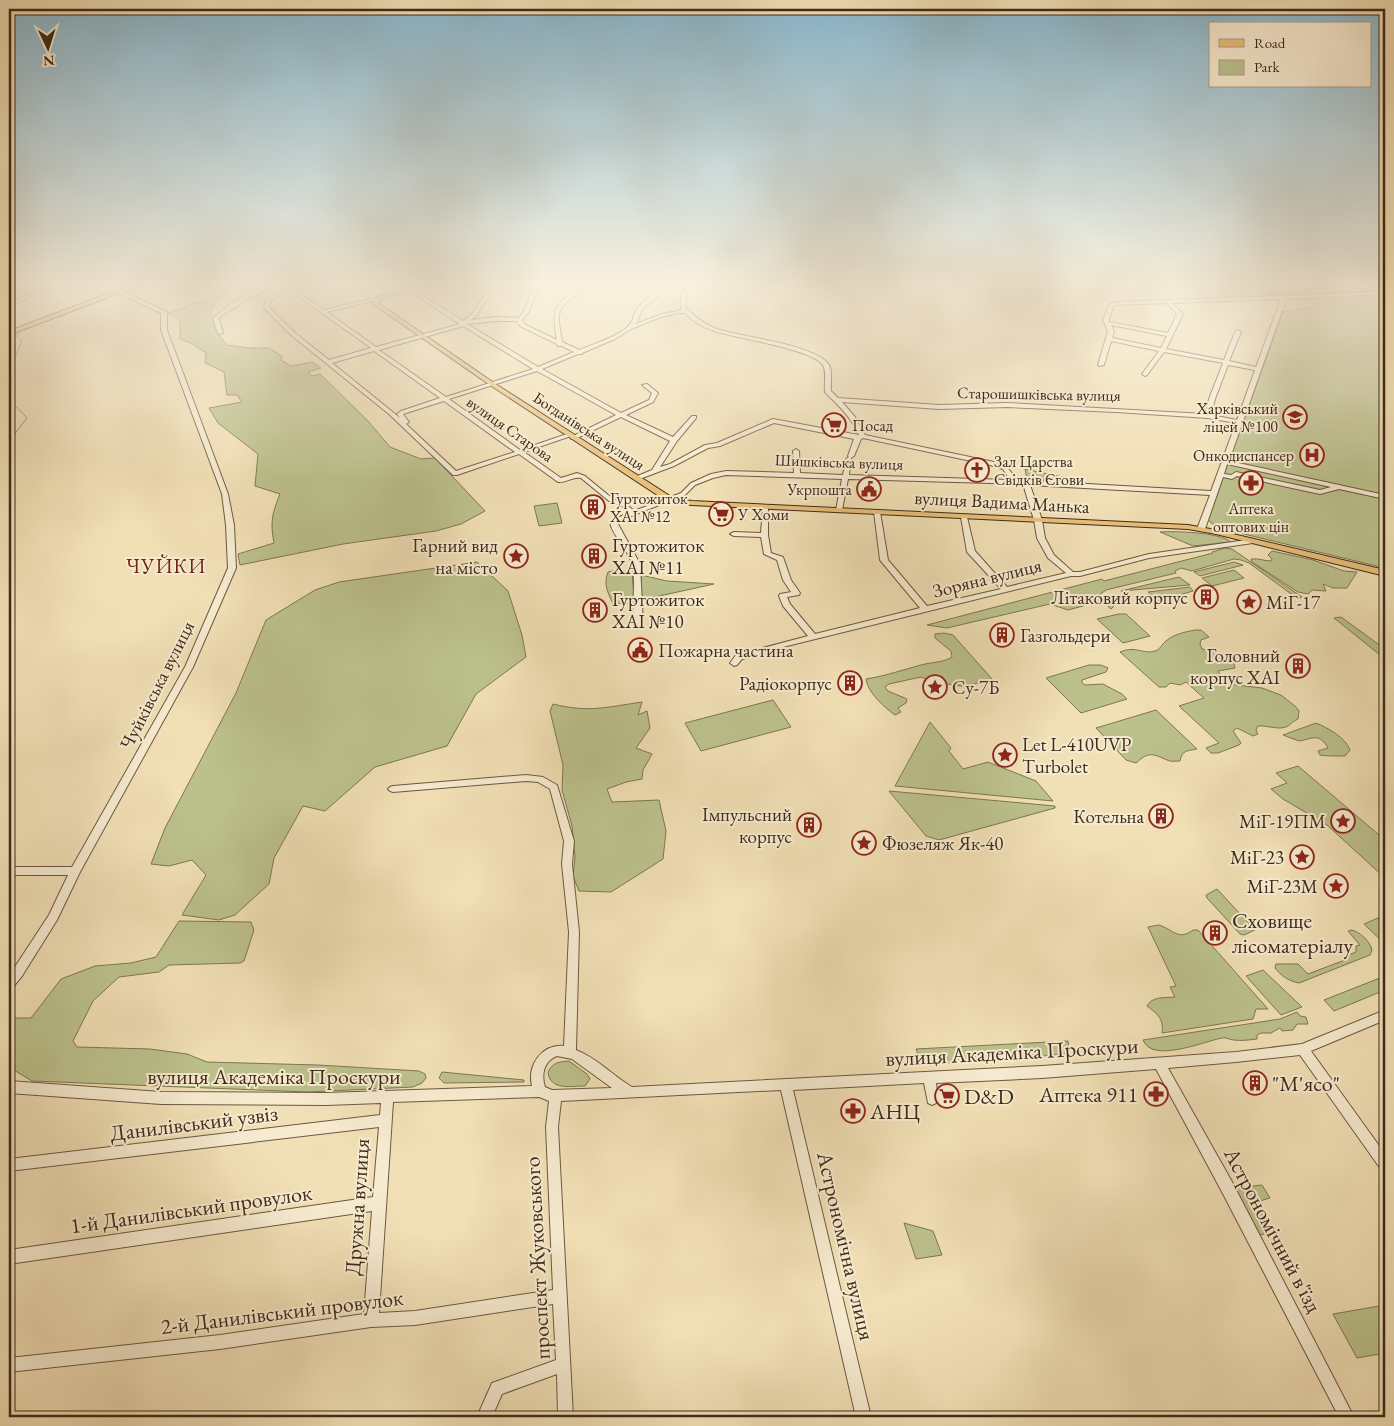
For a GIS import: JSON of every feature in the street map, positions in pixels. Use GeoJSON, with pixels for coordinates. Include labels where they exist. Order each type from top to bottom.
{"type":"FeatureCollection","features":[{"type":"Feature","properties":{"kind":"main road","name":"Богданівська вулиця"},"geometry":{"type":"LineString","coordinates":[[440,349],[671,500]]}},
{"type":"Feature","properties":{"kind":"main road","name":"вулиця Вадима Манька"},"geometry":{"type":"LineString","coordinates":[[671,500],[765,507],[1201,529],[1385,573]]}},
{"type":"Feature","properties":{"kind":"street","name":"Чуйківська вулиця"},"geometry":{"type":"LineString","coordinates":[[9,984],[53,917],[75,871],[189,668],[232,568],[226,494],[171,349]]}},
{"type":"Feature","properties":{"kind":"street"},"geometry":{"type":"LineString","coordinates":[[312,349],[402,424],[455,474],[572,436],[622,416],[651,401],[654,397],[654,393],[645,385]]}},
{"type":"Feature","properties":{"kind":"street"},"geometry":{"type":"LineString","coordinates":[[328,362],[379,349]]}},
{"type":"Feature","properties":{"kind":"street"},"geometry":{"type":"LineString","coordinates":[[505,349],[622,416],[674,440]]}},
{"type":"Feature","properties":{"kind":"street"},"geometry":{"type":"LineString","coordinates":[[568,349],[580,354]]}},
{"type":"Feature","properties":{"kind":"street"},"geometry":{"type":"LineString","coordinates":[[402,424],[406,423],[400,414],[403,412],[538,369],[591,349]]}},
{"type":"Feature","properties":{"kind":"street"},"geometry":{"type":"LineString","coordinates":[[794,349],[808,352],[826,364],[828,392],[838,400],[860,431],[860,437],[850,458],[839,510]]}},
{"type":"Feature","properties":{"kind":"street"},"geometry":{"type":"LineString","coordinates":[[1102,365],[1106,349]]}},
{"type":"Feature","properties":{"kind":"street"},"geometry":{"type":"LineString","coordinates":[[1156,349],[1259,369]]}},
{"type":"Feature","properties":{"kind":"street"},"geometry":{"type":"LineString","coordinates":[[1208,416],[1212,399],[1231,349]]}},
{"type":"Feature","properties":{"kind":"street"},"geometry":{"type":"LineString","coordinates":[[1201,529],[1266,349]]}},
{"type":"Feature","properties":{"kind":"street","name":"вулиця Старова"},"geometry":{"type":"LineString","coordinates":[[374,350],[560,481],[577,475],[583,477],[611,500],[624,505],[633,513]]}},
{"type":"Feature","properties":{"kind":"street"},"geometry":{"type":"LineString","coordinates":[[1145,374],[1163,350]]}},
{"type":"Feature","properties":{"kind":"street","name":"Старошишківська вулиця"},"geometry":{"type":"LineString","coordinates":[[838,400],[939,407],[999,407],[1007,405],[1116,410],[1208,416],[1240,422]]}},
{"type":"Feature","properties":{"kind":"street"},"geometry":{"type":"LineString","coordinates":[[655,470],[674,440],[694,417]]}},
{"type":"Feature","properties":{"kind":"street"},"geometry":{"type":"LineString","coordinates":[[637,478],[672,465],[707,446],[718,445],[773,421]]}},
{"type":"Feature","properties":{"kind":"street","name":"Шишківська вулиця"},"geometry":{"type":"LineString","coordinates":[[773,421],[992,463],[1005,468],[1015,482]]}},
{"type":"Feature","properties":{"kind":"street"},"geometry":{"type":"LineString","coordinates":[[796,451],[796,474]]}},
{"type":"Feature","properties":{"kind":"street"},"geometry":{"type":"LineString","coordinates":[[1226,462],[1385,497]]}},
{"type":"Feature","properties":{"kind":"street","name":"Шишківська вулиця"},"geometry":{"type":"LineString","coordinates":[[671,500],[683,494],[693,484],[718,474],[796,474],[1015,482],[1213,493]]}},
{"type":"Feature","properties":{"kind":"street"},"geometry":{"type":"LineString","coordinates":[[1221,475],[1232,477],[1236,474],[1320,492],[1339,487]]}},
{"type":"Feature","properties":{"kind":"street"},"geometry":{"type":"LineString","coordinates":[[1026,483],[1038,520],[1041,538],[1046,548],[1072,574]]}},
{"type":"Feature","properties":{"kind":"street","name":"вулиця Вадима Манька"},"geometry":{"type":"LineString","coordinates":[[639,624],[636,562],[615,528],[614,523],[633,513],[671,500]]}},
{"type":"Feature","properties":{"kind":"street"},"geometry":{"type":"LineString","coordinates":[[765,507],[764,535],[768,554],[780,559],[787,580],[796,593],[783,596],[786,604],[812,636]]}},
{"type":"Feature","properties":{"kind":"street"},"geometry":{"type":"LineString","coordinates":[[877,512],[884,560],[926,610]]}},
{"type":"Feature","properties":{"kind":"street"},"geometry":{"type":"LineString","coordinates":[[964,516],[971,552],[1006,590]]}},
{"type":"Feature","properties":{"kind":"street"},"geometry":{"type":"LineString","coordinates":[[734,534],[764,535]]}},
{"type":"Feature","properties":{"kind":"street","name":"Зоряна вулиця"},"geometry":{"type":"LineString","coordinates":[[734,663],[739,657],[812,636],[1072,574],[1080,574],[1149,556],[1253,541]]}},
{"type":"Feature","properties":{"kind":"street"},"geometry":{"type":"LineString","coordinates":[[393,788],[526,778],[540,779],[554,787],[569,841],[568,864],[574,932],[570,1052]]}},
{"type":"Feature","properties":{"kind":"street"},"geometry":{"type":"LineString","coordinates":[[9,872],[75,871]]}},
{"type":"Feature","properties":{"kind":"street","name":"вулиця Академіка Проскури"},"geometry":{"type":"LineString","coordinates":[[9,1087],[160,1098],[387,1098],[540,1091],[551,1096],[634,1094],[1159,1063],[1303,1049],[1385,1015]]}},
{"type":"Feature","properties":{"kind":"street"},"geometry":{"type":"LineString","coordinates":[[1303,1049],[1385,1164]]}},
{"type":"Feature","properties":{"kind":"street"},"geometry":{"type":"LineString","coordinates":[[540,1091],[536,1080],[536,1073],[543,1058],[558,1051],[570,1052],[580,1056],[612,1081],[634,1094]]}},
{"type":"Feature","properties":{"kind":"street","name":"Астрономічний в'їзд"},"geometry":{"type":"LineString","coordinates":[[1159,1063],[1231,1194],[1347,1417]]}},
{"type":"Feature","properties":{"kind":"street"},"geometry":{"type":"LineString","coordinates":[[929,1078],[932,1099]]}},
{"type":"Feature","properties":{"kind":"street","name":"Астрономічна вулиця"},"geometry":{"type":"LineString","coordinates":[[786,1085],[864,1417]]}},
{"type":"Feature","properties":{"kind":"street","name":"проспект Жуковського"},"geometry":{"type":"LineString","coordinates":[[556,1096],[552,1127],[566,1417]]}},
{"type":"Feature","properties":{"kind":"street","name":"Дружна вулиця"},"geometry":{"type":"LineString","coordinates":[[371,1320],[387,1098]]}},
{"type":"Feature","properties":{"kind":"street","name":"Данилівський узвіз"},"geometry":{"type":"LineString","coordinates":[[9,1165],[384,1120]]}},
{"type":"Feature","properties":{"kind":"street","name":"1-й Данилівський провулок"},"geometry":{"type":"LineString","coordinates":[[9,1257],[379,1203]]}},
{"type":"Feature","properties":{"kind":"street","name":"2-й Данилівський провулок"},"geometry":{"type":"LineString","coordinates":[[9,1365],[220,1342],[371,1320],[415,1318],[560,1296]]}},
{"type":"Feature","properties":{"kind":"street"},"geometry":{"type":"LineString","coordinates":[[485,1417],[497,1388],[564,1364]]}},
{"type":"Feature","properties":{"kind":"green space"},"geometry":{"type":"Polygon","coordinates":[[[199,349],[270,349],[282,356],[281,360],[291,366],[312,362],[321,368],[308,372],[312,376],[320,374],[368,421],[390,447],[421,459],[435,458],[485,511],[461,524],[436,531],[343,544],[240,565],[238,554],[274,543],[272,518],[280,494],[255,486],[258,454],[218,423],[209,408],[242,402],[237,395],[227,395],[224,372],[205,363],[206,353],[199,349]]]}},
{"type":"Feature","properties":{"kind":"green space"},"geometry":{"type":"Polygon","coordinates":[[[1270,349],[1385,349],[1385,568],[1223,529],[1211,523],[1208,519],[1270,349]]]}},
{"type":"Feature","properties":{"kind":"green space"},"geometry":{"type":"Polygon","coordinates":[[[1025,469],[1072,479],[1072,481],[1027,479],[1025,469]]]}},
{"type":"Feature","properties":{"kind":"green space"},"geometry":{"type":"Polygon","coordinates":[[[557,503],[562,523],[539,526],[534,506],[557,503]]]}},
{"type":"Feature","properties":{"kind":"green space"},"geometry":{"type":"Polygon","coordinates":[[[1160,532],[1207,534],[1231,542],[1193,546],[1160,532]]]}},
{"type":"Feature","properties":{"kind":"green space"},"geometry":{"type":"Polygon","coordinates":[[[1225,548],[1232,549],[1302,597],[1298,599],[1249,563],[1234,559],[1192,571],[1181,568],[1175,571],[1176,573],[1106,590],[1099,595],[1114,601],[1115,605],[1111,609],[1102,601],[1068,610],[1050,604],[947,628],[927,625],[1102,579],[1104,581],[1213,553],[1225,548]]]}},
{"type":"Feature","properties":{"kind":"green space"},"geometry":{"type":"Polygon","coordinates":[[[1272,551],[1313,560],[1344,571],[1357,572],[1347,588],[1333,588],[1323,584],[1326,591],[1312,590],[1308,594],[1298,592],[1252,562],[1251,559],[1271,561],[1272,559],[1268,555],[1272,551]]]}},
{"type":"Feature","properties":{"kind":"green space"},"geometry":{"type":"Polygon","coordinates":[[[477,562],[508,591],[522,635],[526,657],[476,694],[447,746],[375,767],[325,811],[303,806],[274,858],[269,884],[235,915],[219,920],[182,915],[206,875],[192,860],[169,866],[151,864],[165,828],[236,693],[266,620],[315,590],[339,582],[477,562]]]}},
{"type":"Feature","properties":{"kind":"green space"},"geometry":{"type":"Polygon","coordinates":[[[1234,562],[1243,565],[1200,576],[1194,572],[1234,562]]]}},
{"type":"Feature","properties":{"kind":"green space"},"geometry":{"type":"Polygon","coordinates":[[[618,570],[632,573],[635,603],[613,604],[606,581],[608,572],[618,570]]]}},
{"type":"Feature","properties":{"kind":"green space"},"geometry":{"type":"Polygon","coordinates":[[[1234,570],[1244,578],[1212,586],[1202,578],[1234,570]]]}},
{"type":"Feature","properties":{"kind":"green space"},"geometry":{"type":"Polygon","coordinates":[[[641,575],[667,581],[714,584],[641,600],[641,575]]]}},
{"type":"Feature","properties":{"kind":"green space"},"geometry":{"type":"Polygon","coordinates":[[[1179,577],[1190,585],[1121,591],[1179,577]]]}},
{"type":"Feature","properties":{"kind":"green space"},"geometry":{"type":"Polygon","coordinates":[[[1190,587],[1193,591],[1158,601],[1148,592],[1190,587]]]}},
{"type":"Feature","properties":{"kind":"green space"},"geometry":{"type":"Polygon","coordinates":[[[1126,614],[1150,636],[1123,643],[1097,619],[1126,614]]]}},
{"type":"Feature","properties":{"kind":"green space"},"geometry":{"type":"Polygon","coordinates":[[[1341,617],[1385,649],[1385,659],[1334,618],[1341,617]]]}},
{"type":"Feature","properties":{"kind":"green space"},"geometry":{"type":"Polygon","coordinates":[[[1201,630],[1209,637],[1201,640],[1202,649],[1214,651],[1233,661],[1235,668],[1218,671],[1224,681],[1228,684],[1262,688],[1281,695],[1299,711],[1298,719],[1285,727],[1258,726],[1256,730],[1258,734],[1253,736],[1237,728],[1233,731],[1241,743],[1239,745],[1218,753],[1211,753],[1206,748],[1219,743],[1179,706],[1204,698],[1186,682],[1180,685],[1170,683],[1166,687],[1159,687],[1120,652],[1131,649],[1147,652],[1155,651],[1172,637],[1201,630]]]}},
{"type":"Feature","properties":{"kind":"green space"},"geometry":{"type":"Polygon","coordinates":[[[935,634],[953,635],[992,679],[961,686],[933,682],[921,677],[889,684],[885,687],[888,691],[907,699],[906,703],[898,708],[901,712],[895,715],[873,694],[866,679],[943,661],[952,657],[951,651],[935,638],[935,634]]]}},
{"type":"Feature","properties":{"kind":"green space"},"geometry":{"type":"Polygon","coordinates":[[[1089,665],[1101,665],[1108,668],[1106,672],[1082,680],[1082,683],[1085,685],[1103,684],[1122,694],[1127,699],[1081,713],[1046,678],[1089,665]]]}},
{"type":"Feature","properties":{"kind":"green space"},"geometry":{"type":"Polygon","coordinates":[[[773,700],[791,727],[701,751],[685,723],[773,700]]]}},
{"type":"Feature","properties":{"kind":"green space"},"geometry":{"type":"Polygon","coordinates":[[[642,702],[638,715],[647,711],[650,728],[636,748],[652,754],[643,770],[642,779],[626,782],[607,789],[612,802],[659,800],[666,831],[663,859],[611,892],[579,891],[573,876],[575,857],[572,826],[562,790],[563,765],[550,711],[553,704],[588,709],[642,702]]]}},
{"type":"Feature","properties":{"kind":"green space"},"geometry":{"type":"Polygon","coordinates":[[[1156,710],[1197,749],[1184,753],[1180,761],[1170,761],[1158,756],[1148,755],[1136,763],[1126,760],[1096,728],[1156,710]]]}},
{"type":"Feature","properties":{"kind":"green space"},"geometry":{"type":"Polygon","coordinates":[[[930,722],[951,748],[949,751],[963,769],[988,762],[1036,781],[1053,801],[895,786],[930,722]]]}},
{"type":"Feature","properties":{"kind":"green space"},"geometry":{"type":"Polygon","coordinates":[[[1316,723],[1331,730],[1348,745],[1350,750],[1345,756],[1320,755],[1318,751],[1328,748],[1318,738],[1299,741],[1283,735],[1316,723]]]}},
{"type":"Feature","properties":{"kind":"green space"},"geometry":{"type":"Polygon","coordinates":[[[1298,766],[1385,840],[1385,878],[1327,825],[1283,799],[1271,789],[1287,783],[1276,773],[1298,766]]]}},
{"type":"Feature","properties":{"kind":"green space"},"geometry":{"type":"Polygon","coordinates":[[[889,791],[1055,806],[1055,808],[939,840],[926,836],[889,791]]]}},
{"type":"Feature","properties":{"kind":"green space"},"geometry":{"type":"Polygon","coordinates":[[[1217,889],[1255,930],[1244,935],[1240,934],[1207,898],[1206,895],[1217,889]]]}},
{"type":"Feature","properties":{"kind":"green space"},"geometry":{"type":"Polygon","coordinates":[[[1385,915],[1385,944],[1364,924],[1385,915]]]}},
{"type":"Feature","properties":{"kind":"green space"},"geometry":{"type":"Polygon","coordinates":[[[179,921],[251,922],[254,930],[244,961],[240,963],[169,965],[159,972],[119,977],[93,1001],[73,1041],[77,1047],[150,1049],[187,1054],[207,1062],[318,1065],[419,1071],[425,1074],[426,1078],[422,1083],[413,1087],[308,1092],[32,1081],[9,1067],[9,1021],[13,1018],[31,1018],[61,979],[95,966],[131,963],[156,957],[179,921]]]}},
{"type":"Feature","properties":{"kind":"green space"},"geometry":{"type":"Polygon","coordinates":[[[1159,925],[1180,935],[1198,930],[1268,1009],[1256,1009],[1253,1019],[1162,1033],[1161,1020],[1147,1006],[1155,999],[1175,997],[1170,987],[1176,986],[1148,927],[1159,925]]]}},
{"type":"Feature","properties":{"kind":"green space"},"geometry":{"type":"Polygon","coordinates":[[[1351,930],[1367,940],[1372,950],[1370,955],[1299,983],[1286,978],[1275,968],[1276,964],[1298,964],[1308,974],[1345,960],[1346,956],[1356,952],[1356,946],[1360,945],[1348,931],[1351,930]]]}},
{"type":"Feature","properties":{"kind":"green space"},"geometry":{"type":"Polygon","coordinates":[[[1263,970],[1302,1007],[1281,1015],[1246,976],[1263,970]]]}},
{"type":"Feature","properties":{"kind":"green space"},"geometry":{"type":"Polygon","coordinates":[[[1385,976],[1385,990],[1334,1011],[1324,1000],[1385,976]]]}},
{"type":"Feature","properties":{"kind":"green space"},"geometry":{"type":"Polygon","coordinates":[[[1297,1012],[1300,1016],[1306,1017],[1308,1024],[1297,1024],[1293,1030],[1282,1031],[1280,1028],[1271,1033],[1261,1033],[1257,1035],[1257,1039],[1232,1040],[1224,1038],[1167,1051],[1148,1047],[1143,1040],[1280,1019],[1297,1012]]]}},
{"type":"Feature","properties":{"kind":"green space"},"geometry":{"type":"Polygon","coordinates":[[[1068,1041],[1069,1049],[1065,1054],[966,1063],[927,1063],[918,1054],[916,1049],[1068,1041]]]}},
{"type":"Feature","properties":{"kind":"green space"},"geometry":{"type":"Polygon","coordinates":[[[569,1061],[587,1074],[590,1079],[585,1086],[568,1087],[557,1085],[550,1078],[548,1072],[554,1064],[569,1061]]]}},
{"type":"Feature","properties":{"kind":"green space"},"geometry":{"type":"Polygon","coordinates":[[[442,1072],[524,1080],[524,1082],[444,1083],[439,1078],[442,1072]]]}},
{"type":"Feature","properties":{"kind":"green space"},"geometry":{"type":"Polygon","coordinates":[[[1262,1185],[1270,1198],[1260,1201],[1256,1206],[1265,1219],[1270,1233],[1259,1235],[1234,1188],[1262,1185]]]}},
{"type":"Feature","properties":{"kind":"green space"},"geometry":{"type":"Polygon","coordinates":[[[904,1223],[933,1231],[942,1255],[916,1259],[904,1223]]]}},
{"type":"Feature","properties":{"kind":"green space"},"geometry":{"type":"Polygon","coordinates":[[[1385,1305],[1385,1353],[1357,1358],[1333,1314],[1385,1305]]]}},
{"type":"Feature","properties":{"kind":"waterway"},"geometry":{"type":"LineString","coordinates":[[9,371],[19,349]]}},
{"type":"Feature","properties":{"kind":"waterway"},"geometry":{"type":"LineString","coordinates":[[9,399],[27,418],[9,441]]}},
{"type":"Feature","properties":{"kind":"place","name":"Харківський ліцей №100"},"geometry":{"type":"Point","coordinates":[1295,417]}},
{"type":"Feature","properties":{"kind":"place","name":"Посад"},"geometry":{"type":"Point","coordinates":[834,425]}},
{"type":"Feature","properties":{"kind":"place","name":"Онкодиспансер"},"geometry":{"type":"Point","coordinates":[1312,455]}},
{"type":"Feature","properties":{"kind":"place","name":"Зал Царства Свідків Єгови"},"geometry":{"type":"Point","coordinates":[977,470]}},
{"type":"Feature","properties":{"kind":"place","name":"Аптека оптових цін"},"geometry":{"type":"Point","coordinates":[1251,483]}},
{"type":"Feature","properties":{"kind":"place","name":"Укрпошта"},"geometry":{"type":"Point","coordinates":[869,489]}},
{"type":"Feature","properties":{"kind":"place","name":"Гуртожиток ХАІ №12"},"geometry":{"type":"Point","coordinates":[593,507]}},
{"type":"Feature","properties":{"kind":"place","name":"У Хоми"},"geometry":{"type":"Point","coordinates":[721,514]}},
{"type":"Feature","properties":{"kind":"place","name":"Гарний вид на місто"},"geometry":{"type":"Point","coordinates":[516,556]}},
{"type":"Feature","properties":{"kind":"place","name":"Гуртожиток ХАІ №11"},"geometry":{"type":"Point","coordinates":[594,556]}},
{"type":"Feature","properties":{"kind":"place","name":"Літаковий корпус"},"geometry":{"type":"Point","coordinates":[1206,597]}},
{"type":"Feature","properties":{"kind":"place","name":"МіГ-17"},"geometry":{"type":"Point","coordinates":[1249,602]}},
{"type":"Feature","properties":{"kind":"place","name":"Гуртожиток ХАІ №10"},"geometry":{"type":"Point","coordinates":[595,610]}},
{"type":"Feature","properties":{"kind":"place","name":"Газгольдери"},"geometry":{"type":"Point","coordinates":[1002,635]}},
{"type":"Feature","properties":{"kind":"place","name":"Пожарна частина"},"geometry":{"type":"Point","coordinates":[640,650]}},
{"type":"Feature","properties":{"kind":"place","name":"Головний корпус ХАІ"},"geometry":{"type":"Point","coordinates":[1298,666]}},
{"type":"Feature","properties":{"kind":"place","name":"Радіокорпус"},"geometry":{"type":"Point","coordinates":[850,683]}},
{"type":"Feature","properties":{"kind":"place","name":"Су-7Б"},"geometry":{"type":"Point","coordinates":[935,687]}},
{"type":"Feature","properties":{"kind":"place","name":"Let L-410UVP Turbolet"},"geometry":{"type":"Point","coordinates":[1005,755]}},
{"type":"Feature","properties":{"kind":"place","name":"Котельна"},"geometry":{"type":"Point","coordinates":[1161,816]}},
{"type":"Feature","properties":{"kind":"place","name":"МіГ-19ПМ"},"geometry":{"type":"Point","coordinates":[1343,821]}},
{"type":"Feature","properties":{"kind":"place","name":"Імпульсний корпус"},"geometry":{"type":"Point","coordinates":[809,825]}},
{"type":"Feature","properties":{"kind":"place","name":"Фюзеляж Як-40"},"geometry":{"type":"Point","coordinates":[864,843]}},
{"type":"Feature","properties":{"kind":"place","name":"МіГ-23"},"geometry":{"type":"Point","coordinates":[1302,857]}},
{"type":"Feature","properties":{"kind":"place","name":"МіГ-23М"},"geometry":{"type":"Point","coordinates":[1336,886]}},
{"type":"Feature","properties":{"kind":"place","name":"Сховище лісоматеріалу"},"geometry":{"type":"Point","coordinates":[1215,933]}},
{"type":"Feature","properties":{"kind":"place","name":"\"М'ясо\""},"geometry":{"type":"Point","coordinates":[1255,1083]}},
{"type":"Feature","properties":{"kind":"place","name":"Аптека 911"},"geometry":{"type":"Point","coordinates":[1156,1094]}},
{"type":"Feature","properties":{"kind":"place","name":"D&D"},"geometry":{"type":"Point","coordinates":[947,1096]}},
{"type":"Feature","properties":{"kind":"place","name":"АНЦ"},"geometry":{"type":"Point","coordinates":[853,1111]}},
{"type":"Feature","properties":{"kind":"district","name":"ЧУЙКИ"},"geometry":{"type":"Point","coordinates":[166,565]}}]}
